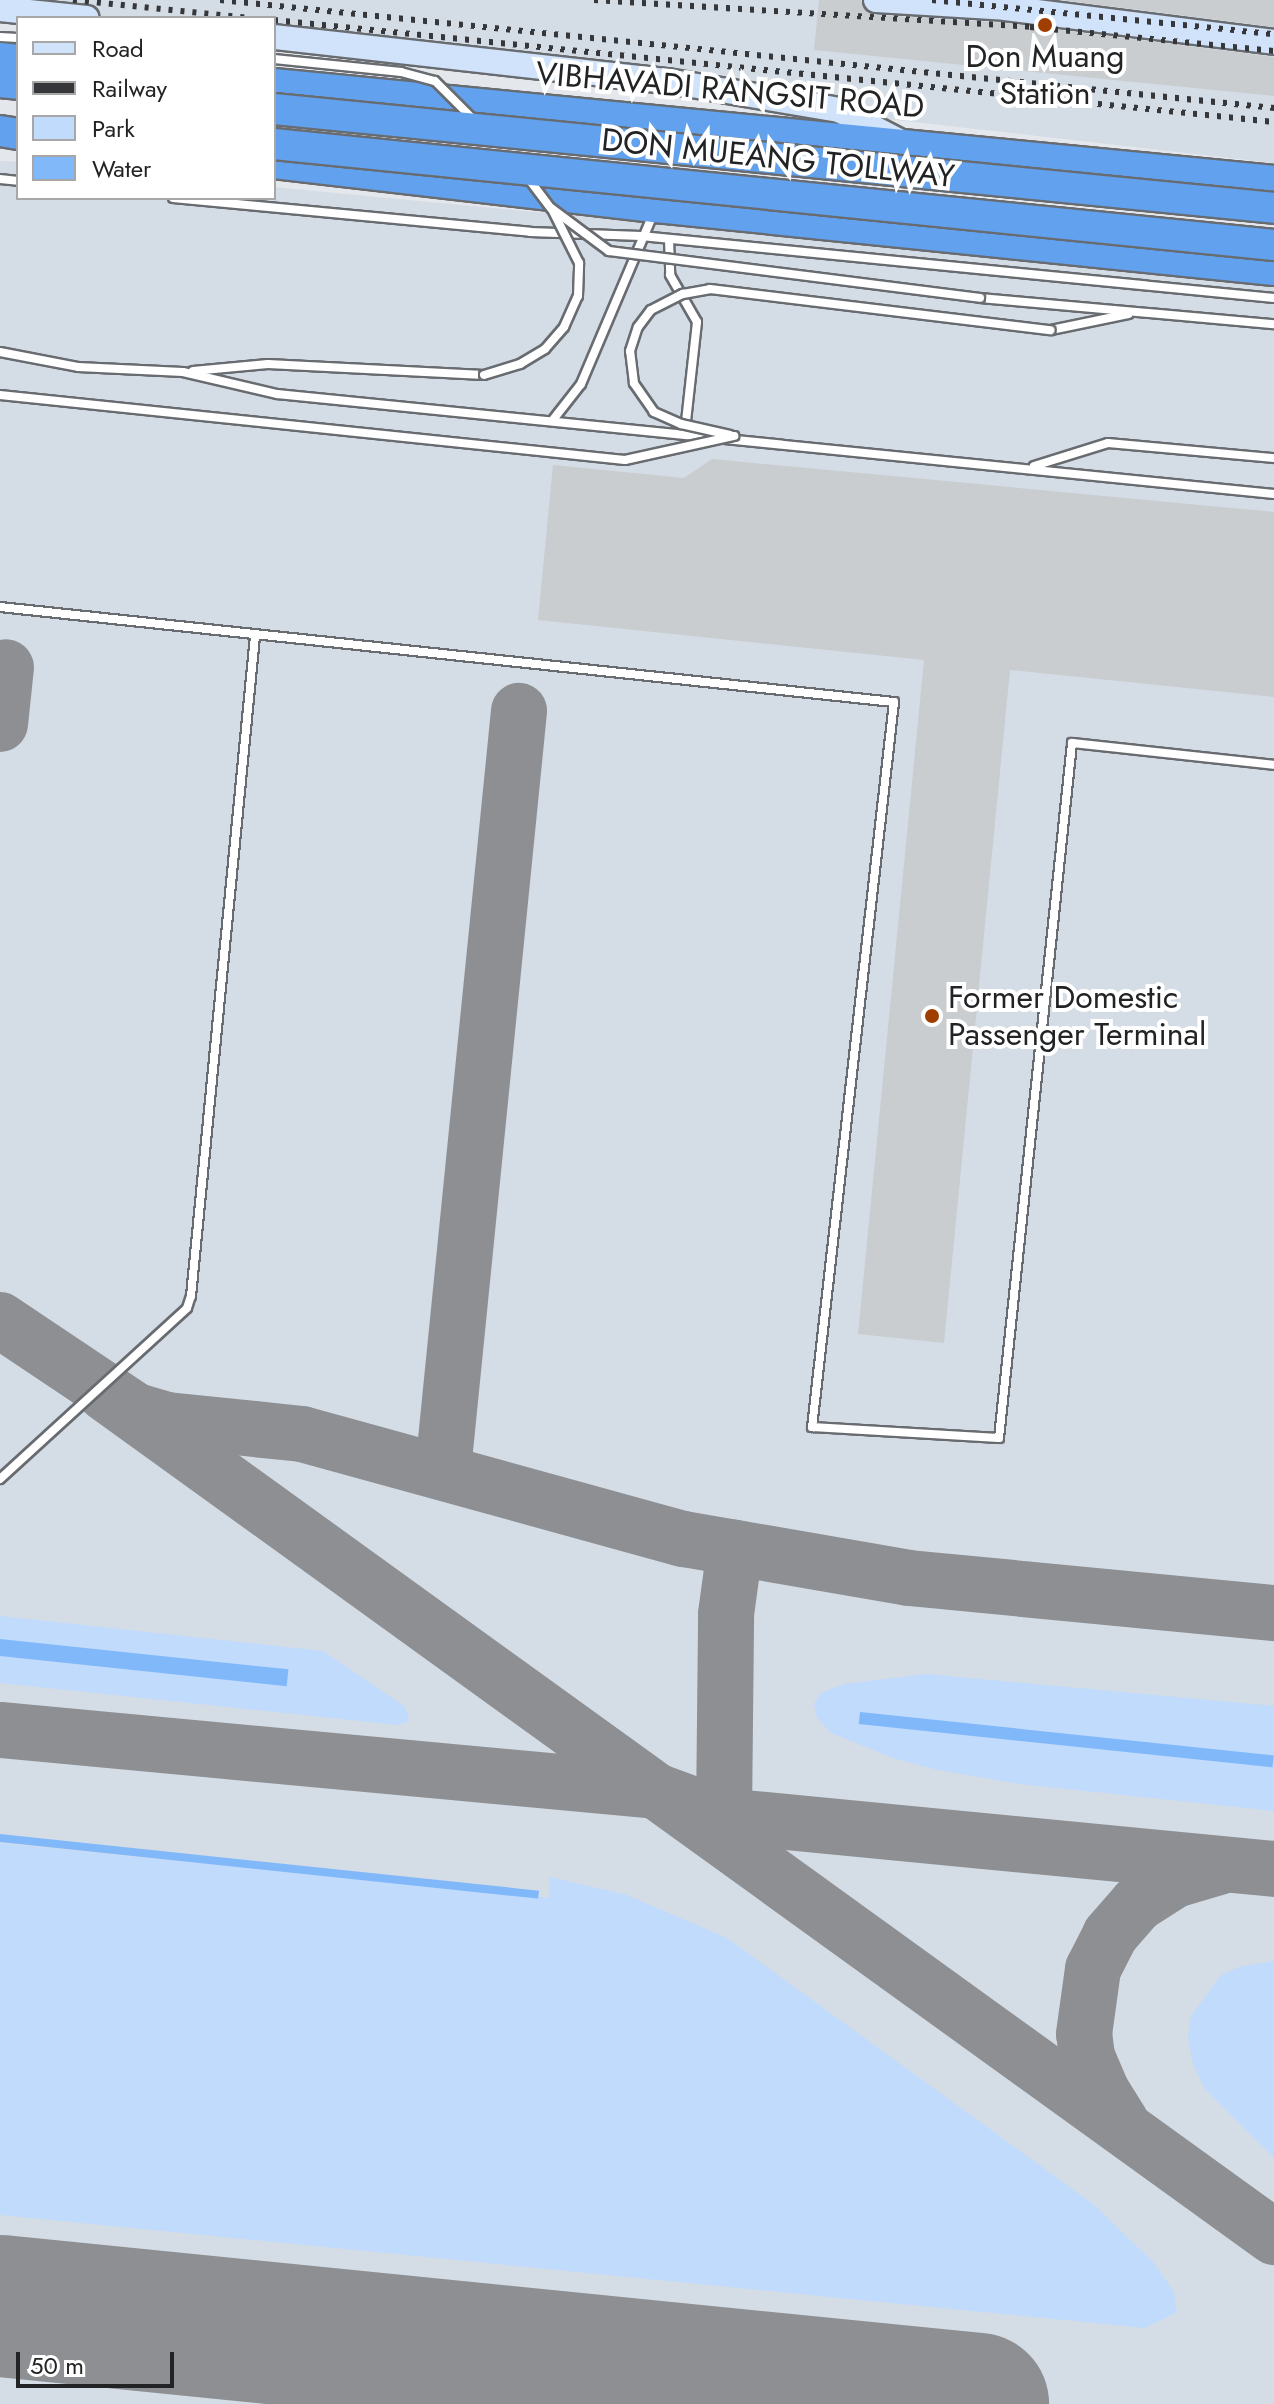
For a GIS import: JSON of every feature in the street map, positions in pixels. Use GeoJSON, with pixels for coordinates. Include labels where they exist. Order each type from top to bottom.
{"type":"FeatureCollection","features":[{"type":"Feature","properties":{"kind":"highway","name":"VIBHAVADI RANGSIT ROAD"},"geometry":{"type":"LineString","coordinates":[[276,84],[900,142],[1274,181]]}},
{"type":"Feature","properties":{"kind":"highway","name":"DON MUEANG TOLLWAY"},"geometry":{"type":"LineString","coordinates":[[276,109],[1274,208]]}},
{"type":"Feature","properties":{"kind":"highway","name":"DON MUEANG TOLLWAY"},"geometry":{"type":"LineString","coordinates":[[276,144],[1274,245]]}},
{"type":"Feature","properties":{"kind":"highway"},"geometry":{"type":"LineString","coordinates":[[276,163],[656,207],[1274,270]]}},
{"type":"Feature","properties":{"kind":"main road"},"geometry":{"type":"LineString","coordinates":[[876,0],[1005,8],[1274,42]]}},
{"type":"Feature","properties":{"kind":"main road"},"geometry":{"type":"LineString","coordinates":[[0,9],[68,16]]}},
{"type":"Feature","properties":{"kind":"main road"},"geometry":{"type":"LineString","coordinates":[[276,37],[700,86],[839,110],[900,142]]}},
{"type":"Feature","properties":{"kind":"lane"},"geometry":{"type":"LineString","coordinates":[[276,59],[401,72],[435,81],[499,146]]}},
{"type":"Feature","properties":{"kind":"lane"},"geometry":{"type":"LineString","coordinates":[[507,156],[551,208],[609,251],[980,298],[1274,324]]}},
{"type":"Feature","properties":{"kind":"lane"},"geometry":{"type":"LineString","coordinates":[[194,200],[530,232],[641,236],[1274,298]]}},
{"type":"Feature","properties":{"kind":"lane"},"geometry":{"type":"LineString","coordinates":[[552,421],[581,384],[641,236],[656,207]]}},
{"type":"Feature","properties":{"kind":"lane"},"geometry":{"type":"LineString","coordinates":[[0,352],[78,367],[183,372],[268,364],[484,375],[520,364],[545,349],[564,327],[578,296],[579,263],[551,208]]}},
{"type":"Feature","properties":{"kind":"lane"},"geometry":{"type":"LineString","coordinates":[[669,239],[670,275],[697,322],[685,434]]}},
{"type":"Feature","properties":{"kind":"lane"},"geometry":{"type":"LineString","coordinates":[[1140,311],[1051,330],[710,289],[683,294],[651,310],[638,327],[630,351],[634,383],[654,412],[681,424],[734,436],[1038,466],[1108,443],[1274,458]]}},
{"type":"Feature","properties":{"kind":"lane"},"geometry":{"type":"LineString","coordinates":[[183,372],[277,394],[1274,494]]}},
{"type":"Feature","properties":{"kind":"lane"},"geometry":{"type":"LineString","coordinates":[[0,395],[625,460],[734,436]]}},
{"type":"Feature","properties":{"kind":"lane"},"geometry":{"type":"LineString","coordinates":[[0,607],[894,702],[812,1427],[999,1438],[1072,743],[1274,765]]}},
{"type":"Feature","properties":{"kind":"lane"},"geometry":{"type":"LineString","coordinates":[[0,1479],[187,1308],[191,1296],[255,636]]}},
{"type":"Feature","properties":{"kind":"shaded area"},"geometry":{"type":"Polygon","coordinates":[[[0,0],[1274,0],[1274,163],[276,49],[276,16],[16,16],[16,25],[0,23],[0,0]]]}},
{"type":"Feature","properties":{"kind":"shaded area"},"geometry":{"type":"Polygon","coordinates":[[[0,161],[16,162],[16,200],[276,200],[276,187],[1274,283],[1274,2404],[0,2404],[0,161]]]}},
{"type":"Feature","properties":{"kind":"green space"},"geometry":{"type":"Polygon","coordinates":[[[0,1616],[323,1651],[404,1706],[409,1716],[407,1722],[397,1725],[0,1683],[0,1616]]]}},
{"type":"Feature","properties":{"kind":"green space"},"geometry":{"type":"Polygon","coordinates":[[[926,1674],[1274,1706],[1274,1811],[1019,1784],[933,1769],[893,1758],[831,1733],[817,1718],[814,1704],[821,1693],[844,1684],[926,1674]]]}},
{"type":"Feature","properties":{"kind":"green space"},"geometry":{"type":"Polygon","coordinates":[[[0,1843],[549,1898],[550,1877],[627,1895],[727,1938],[1093,2204],[1153,2262],[1174,2292],[1177,2312],[1145,2328],[0,2215],[0,1843]]]}},
{"type":"Feature","properties":{"kind":"green space"},"geometry":{"type":"Polygon","coordinates":[[[1274,1961],[1274,2158],[1205,2089],[1193,2064],[1188,2038],[1191,2016],[1221,1975],[1239,1967],[1274,1961]]]}},
{"type":"Feature","properties":{"kind":"water"},"geometry":{"type":"Polygon","coordinates":[[[0,1639],[288,1669],[287,1686],[0,1656],[0,1639]]]}},
{"type":"Feature","properties":{"kind":"water"},"geometry":{"type":"Polygon","coordinates":[[[860,1712],[1274,1755],[1272,1767],[859,1724],[860,1712]]]}},
{"type":"Feature","properties":{"kind":"water"},"geometry":{"type":"Polygon","coordinates":[[[0,1834],[539,1891],[538,1899],[0,1842],[0,1834]]]}},
{"type":"Feature","properties":{"kind":"building"},"geometry":{"type":"Polygon","coordinates":[[[819,0],[861,0],[867,12],[875,15],[1004,23],[1274,57],[1274,96],[814,50],[819,0]]]}},
{"type":"Feature","properties":{"kind":"building"},"geometry":{"type":"Polygon","coordinates":[[[1061,0],[1274,0],[1274,27],[1061,0]]]}},
{"type":"Feature","properties":{"kind":"building","name":"Former Domestic Passenger Terminal"},"geometry":{"type":"Polygon","coordinates":[[[712,459],[1274,512],[1274,697],[1010,670],[944,1343],[858,1334],[924,660],[538,620],[553,465],[684,478],[712,459]]]}},
{"type":"Feature","properties":{"kind":"taxiway"},"geometry":{"type":"LineString","coordinates":[[0,724],[6,667]]}},
{"type":"Feature","properties":{"kind":"taxiway"},"geometry":{"type":"LineString","coordinates":[[443,1470],[519,711]]}},
{"type":"Feature","properties":{"kind":"taxiway"},"geometry":{"type":"LineString","coordinates":[[0,1320],[136,1411],[167,1420],[302,1434],[684,1539],[909,1578],[1274,1613]]}},
{"type":"Feature","properties":{"kind":"taxiway"},"geometry":{"type":"LineString","coordinates":[[105,1393],[1274,2237]]}},
{"type":"Feature","properties":{"kind":"taxiway"},"geometry":{"type":"LineString","coordinates":[[724,1816],[726,1614],[735,1548]]}},
{"type":"Feature","properties":{"kind":"taxiway"},"geometry":{"type":"LineString","coordinates":[[0,1730],[656,1791],[724,1816],[1274,1869]]}},
{"type":"Feature","properties":{"kind":"taxiway"},"geometry":{"type":"LineString","coordinates":[[1121,2122],[1102,2092],[1087,2057],[1084,2034],[1093,1969],[1110,1935],[1137,1904],[1175,1880],[1219,1867]]}},
{"type":"Feature","properties":{"kind":"runway"},"geometry":{"type":"LineString","coordinates":[[0,2306],[978,2404]]}},
{"type":"Feature","properties":{"kind":"railway"},"geometry":{"type":"LineString","coordinates":[[73,0],[230,16]]}},
{"type":"Feature","properties":{"kind":"railway"},"geometry":{"type":"LineString","coordinates":[[220,0],[1274,108]]}},
{"type":"Feature","properties":{"kind":"railway"},"geometry":{"type":"LineString","coordinates":[[594,0],[1030,27],[1274,51]]}},
{"type":"Feature","properties":{"kind":"railway"},"geometry":{"type":"LineString","coordinates":[[932,0],[1274,34]]}},
{"type":"Feature","properties":{"kind":"railway"},"geometry":{"type":"LineString","coordinates":[[276,20],[1274,122]]}},
{"type":"Feature","properties":{"kind":"place","name":"Don Muang Station"},"geometry":{"type":"Point","coordinates":[1045,25]}},
{"type":"Feature","properties":{"kind":"place","name":"Former Domestic Passenger Terminal"},"geometry":{"type":"Point","coordinates":[932,1016]}}]}
